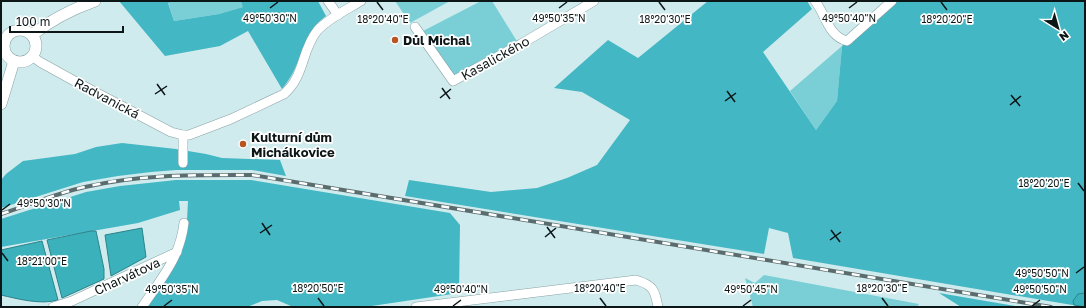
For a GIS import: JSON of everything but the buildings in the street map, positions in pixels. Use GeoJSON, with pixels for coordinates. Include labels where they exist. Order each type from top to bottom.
{"type":"FeatureCollection","features":[{"type":"Feature","properties":{"kind":"street"},"geometry":{"type":"LineString","coordinates":[[32,35],[65,14],[95,1]]}},
{"type":"Feature","properties":{"kind":"street"},"geometry":{"type":"LineString","coordinates":[[328,1],[338,15]]}},
{"type":"Feature","properties":{"kind":"street"},"geometry":{"type":"LineString","coordinates":[[183,163],[183,135],[196,133],[210,128],[284,94],[296,81],[308,49],[317,31],[338,15],[361,1]]}},
{"type":"Feature","properties":{"kind":"street","name":"Kasalického"},"geometry":{"type":"LineString","coordinates":[[415,27],[453,81],[521,44],[594,1]]}},
{"type":"Feature","properties":{"kind":"street"},"geometry":{"type":"LineString","coordinates":[[815,1],[828,27],[838,37],[847,41],[892,1]]}},
{"type":"Feature","properties":{"kind":"street"},"geometry":{"type":"LineString","coordinates":[[17,30],[27,31],[32,35],[36,45],[35,51],[32,56],[24,62],[14,61],[4,51],[3,39],[8,34],[17,30]]}},
{"type":"Feature","properties":{"kind":"street","name":"Radvanická"},"geometry":{"type":"LineString","coordinates":[[32,56],[78,83],[171,132],[183,135]]}},
{"type":"Feature","properties":{"kind":"street"},"geometry":{"type":"LineString","coordinates":[[1,104],[14,61]]}},
{"type":"Feature","properties":{"kind":"street"},"geometry":{"type":"LineString","coordinates":[[142,307],[177,252],[182,238],[184,223]]}},
{"type":"Feature","properties":{"kind":"street","name":"Charvátova"},"geometry":{"type":"LineString","coordinates":[[53,307],[78,298],[177,252]]}},
{"type":"Feature","properties":{"kind":"street"},"geometry":{"type":"LineString","coordinates":[[416,307],[636,280],[650,285],[654,291],[658,307]]}},
{"type":"Feature","properties":{"kind":"shaded area"},"geometry":{"type":"Polygon","coordinates":[[[119,1],[172,1],[168,3],[174,21],[219,14],[243,7],[241,1],[318,1],[326,16],[312,30],[296,67],[288,82],[282,89],[248,31],[220,46],[165,56],[119,1]]]}},
{"type":"Feature","properties":{"kind":"shaded area"},"geometry":{"type":"Polygon","coordinates":[[[294,1],[243,7],[219,14],[174,21],[168,2],[294,1]]]}},
{"type":"Feature","properties":{"kind":"shaded area"},"geometry":{"type":"Polygon","coordinates":[[[395,1],[450,1],[410,23],[395,1]]]}},
{"type":"Feature","properties":{"kind":"shaded area"},"geometry":{"type":"Polygon","coordinates":[[[481,1],[492,1],[518,43],[454,76],[423,31],[481,1]]]}},
{"type":"Feature","properties":{"kind":"shaded area"},"geometry":{"type":"Polygon","coordinates":[[[708,1],[807,1],[812,9],[763,52],[816,130],[837,101],[842,46],[895,1],[1085,1],[1085,293],[1078,294],[1074,305],[1084,307],[793,258],[788,233],[769,228],[764,254],[405,196],[409,180],[491,192],[537,188],[567,178],[597,165],[630,120],[582,92],[554,88],[608,40],[638,58],[708,1]]]}},
{"type":"Feature","properties":{"kind":"shaded area"},"geometry":{"type":"Polygon","coordinates":[[[842,46],[837,101],[816,130],[790,91],[842,46]]]}},
{"type":"Feature","properties":{"kind":"shaded area"},"geometry":{"type":"Polygon","coordinates":[[[122,143],[176,149],[222,158],[280,160],[286,176],[252,170],[176,170],[151,172],[83,182],[1,208],[1,180],[6,174],[23,161],[75,154],[96,147],[122,143]]]}},
{"type":"Feature","properties":{"kind":"shaded area"},"geometry":{"type":"Polygon","coordinates":[[[176,180],[251,180],[450,213],[460,225],[459,293],[365,307],[293,307],[277,300],[262,301],[247,307],[145,307],[187,220],[188,201],[179,201],[180,210],[138,223],[1,247],[1,219],[86,192],[120,186],[176,180]]]}},
{"type":"Feature","properties":{"kind":"shaded area"},"geometry":{"type":"Polygon","coordinates":[[[142,228],[146,257],[111,276],[105,235],[142,228]]]}},
{"type":"Feature","properties":{"kind":"shaded area"},"geometry":{"type":"Polygon","coordinates":[[[96,231],[104,269],[104,279],[62,298],[47,240],[96,231]]]}},
{"type":"Feature","properties":{"kind":"shaded area"},"geometry":{"type":"Polygon","coordinates":[[[42,241],[58,300],[37,302],[1,295],[1,250],[42,241]]]}},
{"type":"Feature","properties":{"kind":"shaded area"},"geometry":{"type":"Polygon","coordinates":[[[764,275],[919,304],[917,307],[753,307],[745,278],[755,283],[764,275]]]}},
{"type":"Feature","properties":{"kind":"shaded area"},"geometry":{"type":"Polygon","coordinates":[[[939,293],[1021,307],[961,307],[939,293]]]}},
{"type":"Feature","properties":{"kind":"shaded area"},"geometry":{"type":"Polygon","coordinates":[[[1085,293],[1085,307],[1074,305],[1073,301],[1078,294],[1085,293]]]}},
{"type":"Feature","properties":{"kind":"railway"},"geometry":{"type":"LineString","coordinates":[[1,214],[64,192],[106,183],[147,177],[252,175],[1051,307]]}},
{"type":"Feature","properties":{"kind":"place","name":"Důl Michal"},"geometry":{"type":"Point","coordinates":[395,40]}},
{"type":"Feature","properties":{"kind":"place","name":"Kulturní dům Michálkovice"},"geometry":{"type":"Point","coordinates":[243,144]}}]}
